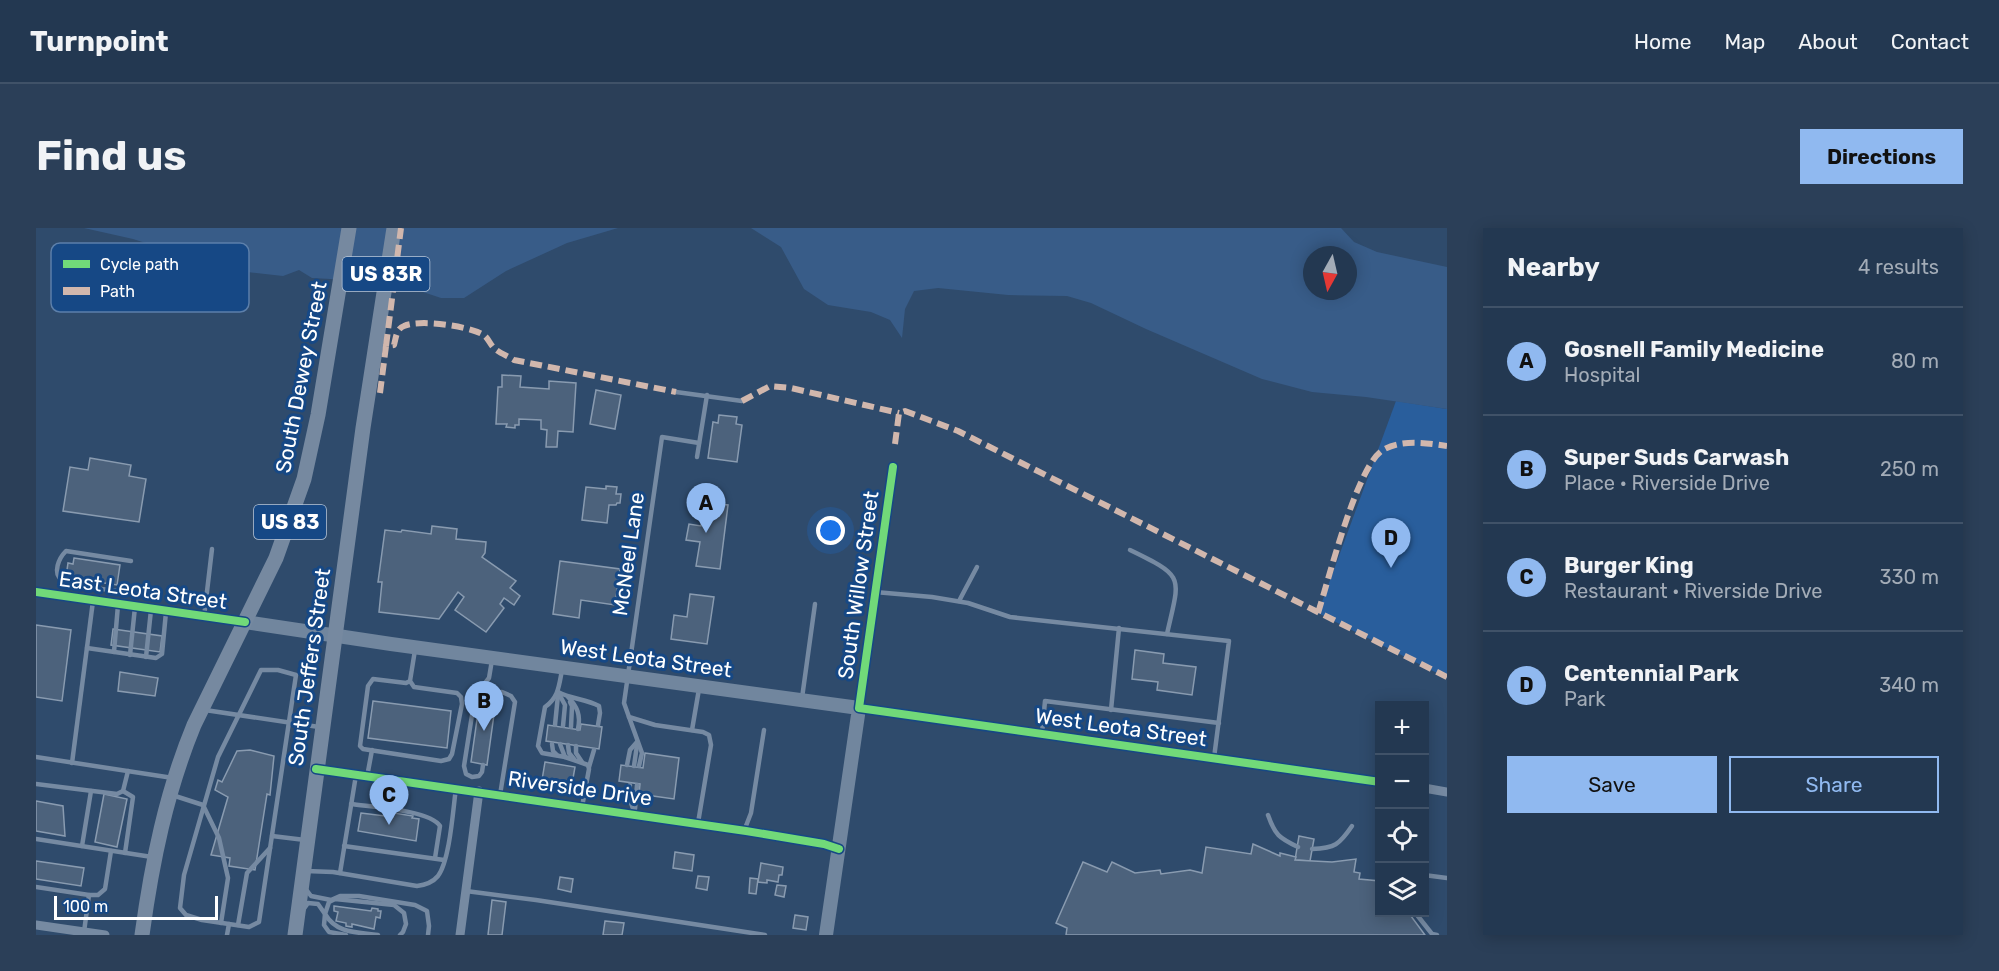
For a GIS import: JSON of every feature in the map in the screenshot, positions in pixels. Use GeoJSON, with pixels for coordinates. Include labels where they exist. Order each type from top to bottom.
{"type":"FeatureCollection","features":[{"type":"Feature","properties":{"kind":"highway","name":"South Dewey Street"},"geometry":{"type":"LineString","coordinates":[[142,935],[154,857],[169,795],[183,752],[276,558],[304,479],[318,415],[350,228]]}},
{"type":"Feature","properties":{"kind":"highway","name":"South Jeffers Street"},"geometry":{"type":"LineString","coordinates":[[295,935],[334,635],[394,228]]}},
{"type":"Feature","properties":{"kind":"main road","name":"East Leota Street"},"geometry":{"type":"LineString","coordinates":[[245,622],[334,635]]}},
{"type":"Feature","properties":{"kind":"main road","name":"West Leota Street"},"geometry":{"type":"LineString","coordinates":[[334,635],[859,708]]}},
{"type":"Feature","properties":{"kind":"main road","name":"South Willow Street"},"geometry":{"type":"LineString","coordinates":[[826,935],[859,708]]}},
{"type":"Feature","properties":{"kind":"street","name":"South Willow Street"},"geometry":{"type":"LineString","coordinates":[[859,708],[893,467]]}},
{"type":"Feature","properties":{"kind":"street","name":"East Leota Street"},"geometry":{"type":"LineString","coordinates":[[36,592],[245,622]]}},
{"type":"Feature","properties":{"kind":"street","name":"West Leota Street"},"geometry":{"type":"LineString","coordinates":[[859,708],[1375,781]]}},
{"type":"Feature","properties":{"kind":"street","name":"Riverside Drive"},"geometry":{"type":"LineString","coordinates":[[316,769],[635,814],[824,844],[839,849]]}},
{"type":"Feature","properties":{"kind":"street"},"geometry":{"type":"LineString","coordinates":[[1429,790],[1447,792]]}},
{"type":"Feature","properties":{"kind":"street"},"geometry":{"type":"LineString","coordinates":[[460,935],[475,791]]}},
{"type":"Feature","properties":{"kind":"street"},"geometry":{"type":"LineString","coordinates":[[36,925],[48,931],[105,935]]}},
{"type":"Feature","properties":{"kind":"lane"},"geometry":{"type":"LineString","coordinates":[[676,392],[742,401]]}},
{"type":"Feature","properties":{"kind":"lane"},"geometry":{"type":"LineString","coordinates":[[698,457],[707,395]]}},
{"type":"Feature","properties":{"kind":"lane","name":"McNeel Lane"},"geometry":{"type":"LineString","coordinates":[[636,766],[642,753],[624,703],[662,438],[699,443]]}},
{"type":"Feature","properties":{"kind":"lane"},"geometry":{"type":"LineString","coordinates":[[204,617],[212,549]]}},
{"type":"Feature","properties":{"kind":"lane"},"geometry":{"type":"LineString","coordinates":[[1130,550],[1164,567],[1176,579],[1178,589],[1167,634]]}},
{"type":"Feature","properties":{"kind":"lane"},"geometry":{"type":"LineString","coordinates":[[127,592],[62,581],[57,571],[60,558],[66,551],[131,561]]}},
{"type":"Feature","properties":{"kind":"lane"},"geometry":{"type":"LineString","coordinates":[[959,601],[977,567]]}},
{"type":"Feature","properties":{"kind":"lane"},"geometry":{"type":"LineString","coordinates":[[875,592],[959,601],[1010,617],[1229,641],[1214,758]]}},
{"type":"Feature","properties":{"kind":"lane"},"geometry":{"type":"LineString","coordinates":[[72,763],[93,601]]}},
{"type":"Feature","properties":{"kind":"lane"},"geometry":{"type":"LineString","coordinates":[[802,701],[815,604]]}},
{"type":"Feature","properties":{"kind":"lane"},"geometry":{"type":"LineString","coordinates":[[114,652],[118,605]]}},
{"type":"Feature","properties":{"kind":"lane"},"geometry":{"type":"LineString","coordinates":[[130,655],[135,608]]}},
{"type":"Feature","properties":{"kind":"lane"},"geometry":{"type":"LineString","coordinates":[[146,657],[151,610]]}},
{"type":"Feature","properties":{"kind":"lane"},"geometry":{"type":"LineString","coordinates":[[87,648],[156,658],[162,654],[166,612]]}},
{"type":"Feature","properties":{"kind":"lane"},"geometry":{"type":"LineString","coordinates":[[1111,710],[1119,628]]}},
{"type":"Feature","properties":{"kind":"lane"},"geometry":{"type":"LineString","coordinates":[[410,681],[373,679],[370,682],[359,741],[363,749],[441,761],[448,759],[452,754],[462,704],[461,697],[457,693],[414,687],[410,681],[416,647]]}},
{"type":"Feature","properties":{"kind":"lane"},"geometry":{"type":"LineString","coordinates":[[483,765],[479,776],[472,777],[466,774],[464,766],[475,696],[489,678],[492,658]]}},
{"type":"Feature","properties":{"kind":"lane"},"geometry":{"type":"LineString","coordinates":[[555,725],[562,667]]}},
{"type":"Feature","properties":{"kind":"lane"},"geometry":{"type":"LineString","coordinates":[[278,669],[296,675],[288,723],[259,922],[249,927],[186,915],[180,908],[184,875],[218,757],[261,670],[278,669]]}},
{"type":"Feature","properties":{"kind":"lane"},"geometry":{"type":"LineString","coordinates":[[692,730],[699,686]]}},
{"type":"Feature","properties":{"kind":"lane"},"geometry":{"type":"LineString","coordinates":[[493,699],[497,693],[502,692],[511,696],[515,702],[500,795]]}},
{"type":"Feature","properties":{"kind":"lane"},"geometry":{"type":"LineString","coordinates":[[558,692],[568,697],[591,701],[599,706],[598,725]]}},
{"type":"Feature","properties":{"kind":"lane"},"geometry":{"type":"LineString","coordinates":[[558,692],[565,705],[563,726]]}},
{"type":"Feature","properties":{"kind":"lane"},"geometry":{"type":"LineString","coordinates":[[558,692],[553,701],[545,707],[538,746],[542,753],[582,762],[588,765],[589,769]]}},
{"type":"Feature","properties":{"kind":"lane"},"geometry":{"type":"LineString","coordinates":[[568,697],[572,706],[571,727]]}},
{"type":"Feature","properties":{"kind":"lane"},"geometry":{"type":"LineString","coordinates":[[568,697],[577,706],[580,722],[578,729]]}},
{"type":"Feature","properties":{"kind":"lane"},"geometry":{"type":"LineString","coordinates":[[1042,735],[1045,701],[1219,723]]}},
{"type":"Feature","properties":{"kind":"lane"},"geometry":{"type":"LineString","coordinates":[[202,710],[322,728]]}},
{"type":"Feature","properties":{"kind":"lane"},"geometry":{"type":"LineString","coordinates":[[629,717],[655,725],[704,732],[709,735],[711,745],[698,824]]}},
{"type":"Feature","properties":{"kind":"lane"},"geometry":{"type":"LineString","coordinates":[[744,831],[751,813],[764,730]]}},
{"type":"Feature","properties":{"kind":"lane"},"geometry":{"type":"LineString","coordinates":[[627,765],[630,750],[637,742]]}},
{"type":"Feature","properties":{"kind":"lane"},"geometry":{"type":"LineString","coordinates":[[552,744],[553,751],[558,756]]}},
{"type":"Feature","properties":{"kind":"lane"},"geometry":{"type":"LineString","coordinates":[[560,744],[561,751],[566,757]]}},
{"type":"Feature","properties":{"kind":"lane"},"geometry":{"type":"LineString","coordinates":[[568,745],[569,753],[574,760]]}},
{"type":"Feature","properties":{"kind":"lane"},"geometry":{"type":"LineString","coordinates":[[576,746],[576,753],[582,762]]}},
{"type":"Feature","properties":{"kind":"lane"},"geometry":{"type":"LineString","coordinates":[[367,777],[372,750]]}},
{"type":"Feature","properties":{"kind":"lane"},"geometry":{"type":"LineString","coordinates":[[582,807],[594,750]]}},
{"type":"Feature","properties":{"kind":"lane"},"geometry":{"type":"LineString","coordinates":[[36,757],[174,778]]}},
{"type":"Feature","properties":{"kind":"lane"},"geometry":{"type":"LineString","coordinates":[[36,784],[117,794],[123,791],[128,771]]}},
{"type":"Feature","properties":{"kind":"lane"},"geometry":{"type":"LineString","coordinates":[[340,873],[356,775]]}},
{"type":"Feature","properties":{"kind":"lane"},"geometry":{"type":"LineString","coordinates":[[472,777],[475,791]]}},
{"type":"Feature","properties":{"kind":"lane"},"geometry":{"type":"LineString","coordinates":[[627,784],[628,795],[635,814]]}},
{"type":"Feature","properties":{"kind":"lane"},"geometry":{"type":"LineString","coordinates":[[635,814],[637,785]]}},
{"type":"Feature","properties":{"kind":"lane"},"geometry":{"type":"LineString","coordinates":[[400,935],[406,924],[404,913],[394,905],[331,900],[311,896],[303,876],[340,873],[417,886],[426,885],[438,876],[444,860],[451,831],[456,788]]}},
{"type":"Feature","properties":{"kind":"lane"},"geometry":{"type":"LineString","coordinates":[[82,846],[91,791]]}},
{"type":"Feature","properties":{"kind":"lane"},"geometry":{"type":"LineString","coordinates":[[123,791],[133,797],[126,853]]}},
{"type":"Feature","properties":{"kind":"lane"},"geometry":{"type":"LineString","coordinates":[[169,795],[203,806],[219,838],[228,878],[221,923]]}},
{"type":"Feature","properties":{"kind":"lane"},"geometry":{"type":"LineString","coordinates":[[351,804],[421,814],[437,821],[440,826],[435,858]]}},
{"type":"Feature","properties":{"kind":"lane"},"geometry":{"type":"LineString","coordinates":[[1268,815],[1273,830],[1284,840],[1298,847]]}},
{"type":"Feature","properties":{"kind":"lane"},"geometry":{"type":"LineString","coordinates":[[1312,849],[1341,843],[1352,826]]}},
{"type":"Feature","properties":{"kind":"lane"},"geometry":{"type":"LineString","coordinates":[[272,836],[307,840]]}},
{"type":"Feature","properties":{"kind":"lane"},"geometry":{"type":"LineString","coordinates":[[36,839],[154,857]]}},
{"type":"Feature","properties":{"kind":"lane"},"geometry":{"type":"LineString","coordinates":[[344,846],[444,860]]}},
{"type":"Feature","properties":{"kind":"lane"},"geometry":{"type":"LineString","coordinates":[[238,925],[247,873],[271,847]]}},
{"type":"Feature","properties":{"kind":"lane"},"geometry":{"type":"LineString","coordinates":[[36,887],[98,895],[105,889],[111,851]]}},
{"type":"Feature","properties":{"kind":"lane"},"geometry":{"type":"LineString","coordinates":[[1429,875],[1447,878]]}},
{"type":"Feature","properties":{"kind":"lane"},"geometry":{"type":"LineString","coordinates":[[466,891],[765,935]]}},
{"type":"Feature","properties":{"kind":"lane"},"geometry":{"type":"LineString","coordinates":[[84,932],[89,895]]}},
{"type":"Feature","properties":{"kind":"lane"},"geometry":{"type":"LineString","coordinates":[[346,935],[328,932],[324,925],[325,914],[331,900],[340,896],[359,896],[415,905],[427,910],[428,935]]}},
{"type":"Feature","properties":{"kind":"lane"},"geometry":{"type":"LineString","coordinates":[[297,916],[308,903],[318,904],[331,924],[339,929],[378,935]]}},
{"type":"Feature","properties":{"kind":"lane"},"geometry":{"type":"LineString","coordinates":[[1419,917],[1432,934],[1437,935]]}},
{"type":"Feature","properties":{"kind":"lane"},"geometry":{"type":"LineString","coordinates":[[227,935],[229,924]]}},
{"type":"Feature","properties":{"kind":"shaded area"},"geometry":{"type":"Polygon","coordinates":[[[84,228],[618,228],[567,243],[506,271],[464,298],[441,298],[417,290],[400,280],[312,278],[299,270],[283,276],[249,272],[249,243],[146,243],[84,228]]]}},
{"type":"Feature","properties":{"kind":"shaded area"},"geometry":{"type":"Polygon","coordinates":[[[751,228],[1341,228],[1354,242],[1377,252],[1447,267],[1447,409],[1312,392],[1262,379],[1091,303],[1067,296],[1008,295],[938,288],[914,291],[905,309],[902,338],[890,320],[871,312],[828,305],[804,289],[781,247],[751,228]]]}},
{"type":"Feature","properties":{"kind":"shaded area"},"geometry":{"type":"Polygon","coordinates":[[[1396,401],[1447,409],[1447,678],[1318,613],[1396,401]]]}},
{"type":"Feature","properties":{"kind":"building"},"geometry":{"type":"Polygon","coordinates":[[[502,375],[521,376],[520,387],[549,389],[549,381],[576,383],[573,432],[558,431],[557,447],[546,447],[547,430],[541,429],[541,420],[519,419],[519,425],[515,425],[515,428],[506,427],[507,424],[496,424],[498,387],[502,387],[502,375]]]}},
{"type":"Feature","properties":{"kind":"building"},"geometry":{"type":"Polygon","coordinates":[[[596,390],[621,395],[615,429],[590,424],[596,390]]]}},
{"type":"Feature","properties":{"kind":"building"},"geometry":{"type":"Polygon","coordinates":[[[719,415],[737,417],[736,424],[742,425],[737,462],[708,458],[713,422],[718,423],[719,415]]]}},
{"type":"Feature","properties":{"kind":"building"},"geometry":{"type":"Polygon","coordinates":[[[90,458],[131,465],[129,476],[146,479],[139,522],[63,511],[70,467],[88,470],[90,458]]]}},
{"type":"Feature","properties":{"kind":"building"},"geometry":{"type":"Polygon","coordinates":[[[606,486],[617,487],[616,494],[621,494],[620,503],[609,505],[607,523],[582,520],[586,487],[606,489],[606,486]]]}},
{"type":"Feature","properties":{"kind":"building"},"geometry":{"type":"Polygon","coordinates":[[[704,502],[728,505],[720,569],[696,566],[700,542],[686,540],[689,524],[701,526],[704,502]]]}},
{"type":"Feature","properties":{"kind":"building"},"geometry":{"type":"Polygon","coordinates":[[[432,526],[457,529],[456,539],[486,542],[485,553],[482,557],[516,581],[510,588],[520,596],[514,605],[504,598],[500,604],[504,608],[486,632],[455,610],[464,597],[458,592],[439,619],[379,612],[382,582],[378,582],[385,530],[431,534],[432,526]]]}},
{"type":"Feature","properties":{"kind":"building"},"geometry":{"type":"Polygon","coordinates":[[[74,558],[120,565],[117,585],[66,577],[68,563],[73,564],[74,558]]]}},
{"type":"Feature","properties":{"kind":"building"},"geometry":{"type":"Polygon","coordinates":[[[560,561],[620,569],[615,605],[581,600],[579,618],[553,614],[560,561]]]}},
{"type":"Feature","properties":{"kind":"building"},"geometry":{"type":"Polygon","coordinates":[[[690,594],[714,597],[707,644],[671,639],[674,615],[687,617],[690,594]]]}},
{"type":"Feature","properties":{"kind":"building"},"geometry":{"type":"Polygon","coordinates":[[[36,625],[71,630],[62,701],[36,697],[36,625]]]}},
{"type":"Feature","properties":{"kind":"building"},"geometry":{"type":"Polygon","coordinates":[[[113,629],[162,636],[160,652],[111,645],[113,629]]]}},
{"type":"Feature","properties":{"kind":"building"},"geometry":{"type":"Polygon","coordinates":[[[1135,650],[1164,654],[1163,663],[1196,667],[1192,695],[1157,690],[1158,682],[1132,679],[1135,650]]]}},
{"type":"Feature","properties":{"kind":"building"},"geometry":{"type":"Polygon","coordinates":[[[120,672],[158,678],[155,696],[118,691],[120,672]]]}},
{"type":"Feature","properties":{"kind":"building"},"geometry":{"type":"Polygon","coordinates":[[[480,698],[496,700],[487,765],[471,762],[480,698]]]}},
{"type":"Feature","properties":{"kind":"building"},"geometry":{"type":"Polygon","coordinates":[[[373,701],[451,711],[447,748],[368,738],[373,701]]]}},
{"type":"Feature","properties":{"kind":"building"},"geometry":{"type":"Polygon","coordinates":[[[581,724],[602,727],[599,749],[546,741],[548,725],[580,730],[581,724]]]}},
{"type":"Feature","properties":{"kind":"building"},"geometry":{"type":"Polygon","coordinates":[[[250,750],[274,756],[270,795],[267,794],[255,870],[229,866],[230,858],[211,855],[228,797],[215,790],[218,780],[222,782],[237,751],[250,750]]]}},
{"type":"Feature","properties":{"kind":"building"},"geometry":{"type":"Polygon","coordinates":[[[645,753],[679,758],[674,799],[639,794],[640,784],[619,781],[621,765],[643,768],[645,753]]]}},
{"type":"Feature","properties":{"kind":"building"},"geometry":{"type":"Polygon","coordinates":[[[545,762],[575,767],[572,784],[542,780],[545,762]]]}},
{"type":"Feature","properties":{"kind":"building"},"geometry":{"type":"Polygon","coordinates":[[[104,794],[127,799],[117,847],[95,842],[104,794]]]}},
{"type":"Feature","properties":{"kind":"building"},"geometry":{"type":"Polygon","coordinates":[[[36,801],[63,806],[65,836],[36,831],[36,801]]]}},
{"type":"Feature","properties":{"kind":"building"},"geometry":{"type":"Polygon","coordinates":[[[361,813],[393,817],[394,813],[419,819],[416,841],[358,831],[361,813]]]}},
{"type":"Feature","properties":{"kind":"building"},"geometry":{"type":"Polygon","coordinates":[[[1299,836],[1314,839],[1310,861],[1295,860],[1299,836]]]}},
{"type":"Feature","properties":{"kind":"building"},"geometry":{"type":"Polygon","coordinates":[[[1253,844],[1280,856],[1280,853],[1296,857],[1295,860],[1332,862],[1356,859],[1354,872],[1360,873],[1359,879],[1375,881],[1375,917],[1412,917],[1425,935],[1066,935],[1067,928],[1056,923],[1083,862],[1107,872],[1112,862],[1135,873],[1160,870],[1161,874],[1190,870],[1202,873],[1206,847],[1251,854],[1253,844]]]}},
{"type":"Feature","properties":{"kind":"building"},"geometry":{"type":"Polygon","coordinates":[[[675,852],[694,855],[692,871],[673,868],[675,852]]]}},
{"type":"Feature","properties":{"kind":"building"},"geometry":{"type":"Polygon","coordinates":[[[36,861],[84,868],[81,886],[36,879],[36,861]]]}},
{"type":"Feature","properties":{"kind":"building"},"geometry":{"type":"Polygon","coordinates":[[[761,863],[783,867],[778,882],[767,880],[767,883],[758,882],[761,863]]]}},
{"type":"Feature","properties":{"kind":"building"},"geometry":{"type":"Polygon","coordinates":[[[698,876],[709,877],[707,890],[696,888],[698,876]]]}},
{"type":"Feature","properties":{"kind":"building"},"geometry":{"type":"Polygon","coordinates":[[[560,877],[573,879],[571,892],[558,889],[560,877]]]}},
{"type":"Feature","properties":{"kind":"building"},"geometry":{"type":"Polygon","coordinates":[[[750,878],[758,879],[756,894],[749,893],[750,878]]]}},
{"type":"Feature","properties":{"kind":"building"},"geometry":{"type":"Polygon","coordinates":[[[777,885],[786,886],[784,897],[775,895],[777,885]]]}},
{"type":"Feature","properties":{"kind":"building"},"geometry":{"type":"Polygon","coordinates":[[[492,900],[506,902],[502,935],[488,935],[492,900]]]}},
{"type":"Feature","properties":{"kind":"building"},"geometry":{"type":"Polygon","coordinates":[[[334,906],[371,911],[372,908],[378,909],[381,911],[380,918],[376,917],[374,929],[352,924],[352,927],[346,926],[346,923],[336,921],[338,912],[334,911],[334,906]]]}},
{"type":"Feature","properties":{"kind":"building"},"geometry":{"type":"Polygon","coordinates":[[[795,915],[808,917],[806,930],[793,928],[795,915]]]}},
{"type":"Feature","properties":{"kind":"building"},"geometry":{"type":"Polygon","coordinates":[[[605,921],[624,923],[622,935],[603,935],[605,921]]]}},
{"type":"Feature","properties":{"kind":"marked path"},"geometry":{"type":"LineString","coordinates":[[386,346],[401,228]]}},
{"type":"Feature","properties":{"kind":"marked path"},"geometry":{"type":"LineString","coordinates":[[380,393],[386,346],[394,345],[401,327],[421,323],[443,324],[475,331],[484,335],[496,350],[514,360],[676,392]]}},
{"type":"Feature","properties":{"kind":"marked path"},"geometry":{"type":"LineString","coordinates":[[742,401],[770,386],[791,388],[899,413]]}},
{"type":"Feature","properties":{"kind":"marked path"},"geometry":{"type":"LineString","coordinates":[[895,444],[899,413],[905,411],[958,431],[1447,677]]}},
{"type":"Feature","properties":{"kind":"marked path"},"geometry":{"type":"LineString","coordinates":[[1318,613],[1344,526],[1363,477],[1373,460],[1383,450],[1398,444],[1447,446]]}},
{"type":"Feature","properties":{"kind":"cycle path"},"geometry":{"type":"LineString","coordinates":[[893,467],[859,708],[1375,781]]}},
{"type":"Feature","properties":{"kind":"cycle path"},"geometry":{"type":"LineString","coordinates":[[36,592],[245,622]]}},
{"type":"Feature","properties":{"kind":"cycle path"},"geometry":{"type":"LineString","coordinates":[[316,769],[746,831],[824,844],[839,849]]}},
{"type":"Feature","properties":{"kind":"place","name":"Gosnell Family Medicine"},"geometry":{"type":"Point","coordinates":[706,533]}},
{"type":"Feature","properties":{"kind":"place","name":"Centennial Park"},"geometry":{"type":"Point","coordinates":[1391,568]}},
{"type":"Feature","properties":{"kind":"place","name":"Super Suds Carwash"},"geometry":{"type":"Point","coordinates":[484,731]}},
{"type":"Feature","properties":{"kind":"place","name":"Burger King"},"geometry":{"type":"Point","coordinates":[389,825]}}]}
